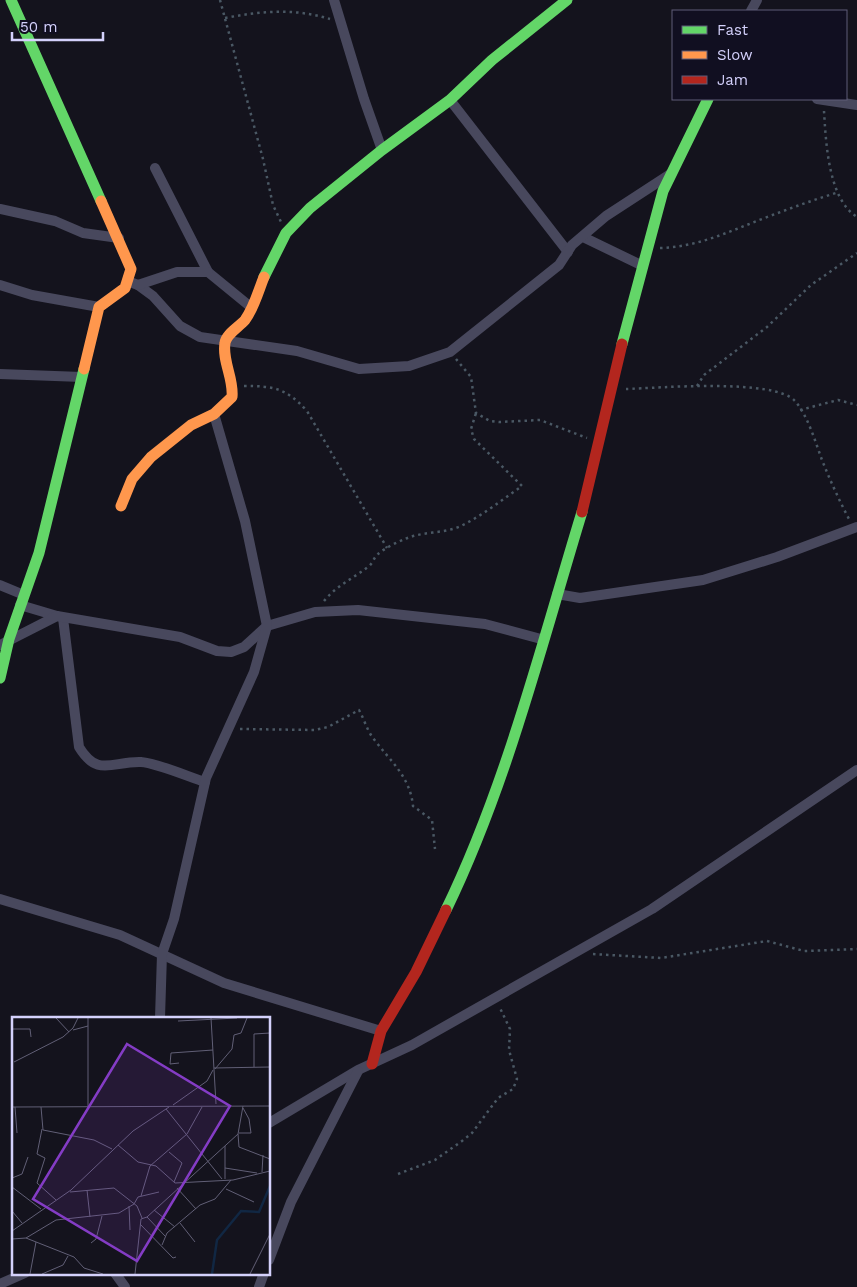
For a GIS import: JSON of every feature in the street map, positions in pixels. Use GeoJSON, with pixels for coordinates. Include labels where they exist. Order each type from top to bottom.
{"type":"FeatureCollection","features":[{"type":"Feature","properties":{"kind":"street"},"geometry":{"type":"LineString","coordinates":[[11,0],[119,238],[131,269],[134,284],[153,296],[180,326],[190,334],[200,337],[297,351],[359,369],[409,366],[450,352],[559,264],[572,244],[611,212],[673,172]]}},
{"type":"Feature","properties":{"kind":"street"},"geometry":{"type":"LineString","coordinates":[[334,0],[382,150]]}},
{"type":"Feature","properties":{"kind":"street"},"geometry":{"type":"LineString","coordinates":[[121,506],[132,479],[151,457],[191,425],[214,414],[232,397],[233,386],[224,350],[225,340],[244,321],[252,308],[266,272],[286,233],[310,208],[382,150],[450,100],[492,60],[567,0]]}},
{"type":"Feature","properties":{"kind":"street"},"geometry":{"type":"LineString","coordinates":[[450,100],[538,217],[568,252]]}},
{"type":"Feature","properties":{"kind":"street"},"geometry":{"type":"LineString","coordinates":[[372,1064],[381,1031],[416,972],[471,858],[501,777],[541,639],[558,594],[600,443],[620,353],[663,191],[708,100]]}},
{"type":"Feature","properties":{"kind":"street"},"geometry":{"type":"LineString","coordinates":[[826,100],[857,105]]}},
{"type":"Feature","properties":{"kind":"street"},"geometry":{"type":"LineString","coordinates":[[155,168],[208,272],[252,308]]}},
{"type":"Feature","properties":{"kind":"street"},"geometry":{"type":"LineString","coordinates":[[0,208],[55,221],[82,233],[119,238]]}},
{"type":"Feature","properties":{"kind":"street"},"geometry":{"type":"LineString","coordinates":[[582,237],[643,266]]}},
{"type":"Feature","properties":{"kind":"street"},"geometry":{"type":"LineString","coordinates":[[0,678],[4,642],[39,553],[99,307],[134,284],[177,272],[208,272]]}},
{"type":"Feature","properties":{"kind":"street"},"geometry":{"type":"LineString","coordinates":[[0,285],[32,295],[99,307]]}},
{"type":"Feature","properties":{"kind":"street"},"geometry":{"type":"LineString","coordinates":[[0,374],[82,377]]}},
{"type":"Feature","properties":{"kind":"street"},"geometry":{"type":"LineString","coordinates":[[160,1017],[162,954],[174,918],[205,782],[254,672],[267,626],[245,521],[214,414]]}},
{"type":"Feature","properties":{"kind":"street"},"geometry":{"type":"LineString","coordinates":[[558,594],[580,598],[703,580],[778,557],[856,528]]}},
{"type":"Feature","properties":{"kind":"street"},"geometry":{"type":"LineString","coordinates":[[0,585],[22,600],[60,617],[180,638],[217,651],[231,652],[244,647],[267,626],[315,612],[358,610],[485,624],[541,639]]}},
{"type":"Feature","properties":{"kind":"street"},"geometry":{"type":"LineString","coordinates":[[4,642],[60,617]]}},
{"type":"Feature","properties":{"kind":"street"},"geometry":{"type":"LineString","coordinates":[[60,617],[79,747],[87,760],[102,766],[142,762],[205,782]]}},
{"type":"Feature","properties":{"kind":"street"},"geometry":{"type":"LineString","coordinates":[[270,1122],[358,1070],[412,1045],[652,909],[857,770]]}},
{"type":"Feature","properties":{"kind":"street"},"geometry":{"type":"LineString","coordinates":[[0,899],[120,935],[224,983],[381,1031]]}},
{"type":"Feature","properties":{"kind":"street"},"geometry":{"type":"LineString","coordinates":[[270,1257],[291,1202],[358,1070]]}},
{"type":"Feature","properties":{"kind":"street"},"geometry":{"type":"LineString","coordinates":[[0,1284],[23,1274]]}},
{"type":"Feature","properties":{"kind":"street"},"geometry":{"type":"LineString","coordinates":[[116,1274],[125,1287]]}},
{"type":"Feature","properties":{"kind":"street"},"geometry":{"type":"LineString","coordinates":[[259,1287],[264,1274]]}},
{"type":"Feature","properties":{"kind":"path"},"geometry":{"type":"LineString","coordinates":[[220,0],[263,158],[272,204],[286,233]]}},
{"type":"Feature","properties":{"kind":"path"},"geometry":{"type":"LineString","coordinates":[[225,18],[276,10],[309,12],[341,23]]}},
{"type":"Feature","properties":{"kind":"path"},"geometry":{"type":"LineString","coordinates":[[820,100],[829,165],[838,192],[848,210],[857,217]]}},
{"type":"Feature","properties":{"kind":"path"},"geometry":{"type":"LineString","coordinates":[[648,249],[681,248],[711,239],[797,205],[838,192]]}},
{"type":"Feature","properties":{"kind":"path"},"geometry":{"type":"LineString","coordinates":[[697,386],[704,375],[767,327],[810,285],[857,254]]}},
{"type":"Feature","properties":{"kind":"path"},"geometry":{"type":"LineString","coordinates":[[315,612],[330,593],[371,564],[377,555],[387,548],[417,535],[445,532],[460,526],[482,515],[522,486],[474,439],[471,429],[476,412],[471,377],[450,352]]}},
{"type":"Feature","properties":{"kind":"path"},"geometry":{"type":"LineString","coordinates":[[233,386],[278,388],[293,395],[307,411],[387,548]]}},
{"type":"Feature","properties":{"kind":"path"},"geometry":{"type":"LineString","coordinates":[[613,390],[697,386],[749,389],[784,394],[795,401],[800,410],[810,429],[833,487],[856,528]]}},
{"type":"Feature","properties":{"kind":"path"},"geometry":{"type":"LineString","coordinates":[[800,410],[838,400],[857,405]]}},
{"type":"Feature","properties":{"kind":"path"},"geometry":{"type":"LineString","coordinates":[[476,412],[490,421],[540,420],[600,443]]}},
{"type":"Feature","properties":{"kind":"path"},"geometry":{"type":"LineString","coordinates":[[229,728],[315,730],[328,726],[359,710],[373,737],[400,768],[412,793],[413,806],[432,820],[435,849]]}},
{"type":"Feature","properties":{"kind":"path"},"geometry":{"type":"LineString","coordinates":[[577,952],[607,956],[661,958],[767,941],[804,951],[857,949]]}},
{"type":"Feature","properties":{"kind":"path"},"geometry":{"type":"LineString","coordinates":[[398,1174],[435,1160],[472,1133],[498,1098],[513,1089],[517,1079],[509,1050],[510,1029],[495,997]]}},
{"type":"Feature","properties":{"kind":"traffic: fast"},"geometry":{"type":"LineString","coordinates":[[11,0],[101,201]]}},
{"type":"Feature","properties":{"kind":"traffic: fast"},"geometry":{"type":"LineString","coordinates":[[264,277],[286,233],[310,208],[382,150],[450,100],[492,60],[567,0]]}},
{"type":"Feature","properties":{"kind":"traffic: fast"},"geometry":{"type":"LineString","coordinates":[[622,344],[663,191],[708,100]]}},
{"type":"Feature","properties":{"kind":"traffic: fast"},"geometry":{"type":"LineString","coordinates":[[0,678],[9,639],[39,553],[84,369]]}},
{"type":"Feature","properties":{"kind":"traffic: fast"},"geometry":{"type":"LineString","coordinates":[[446,910],[468,862],[505,764],[522,714],[582,512]]}},
{"type":"Feature","properties":{"kind":"traffic: slow"},"geometry":{"type":"LineString","coordinates":[[84,369],[99,307],[125,288],[131,269],[101,201]]}},
{"type":"Feature","properties":{"kind":"traffic: slow"},"geometry":{"type":"LineString","coordinates":[[121,506],[132,479],[151,457],[191,425],[214,414],[232,397],[225,356],[225,343],[230,334],[248,315],[264,277]]}},
{"type":"Feature","properties":{"kind":"traffic: jam"},"geometry":{"type":"LineString","coordinates":[[582,512],[622,344]]}},
{"type":"Feature","properties":{"kind":"traffic: jam"},"geometry":{"type":"LineString","coordinates":[[372,1064],[381,1031],[416,972],[446,910]]}}]}
